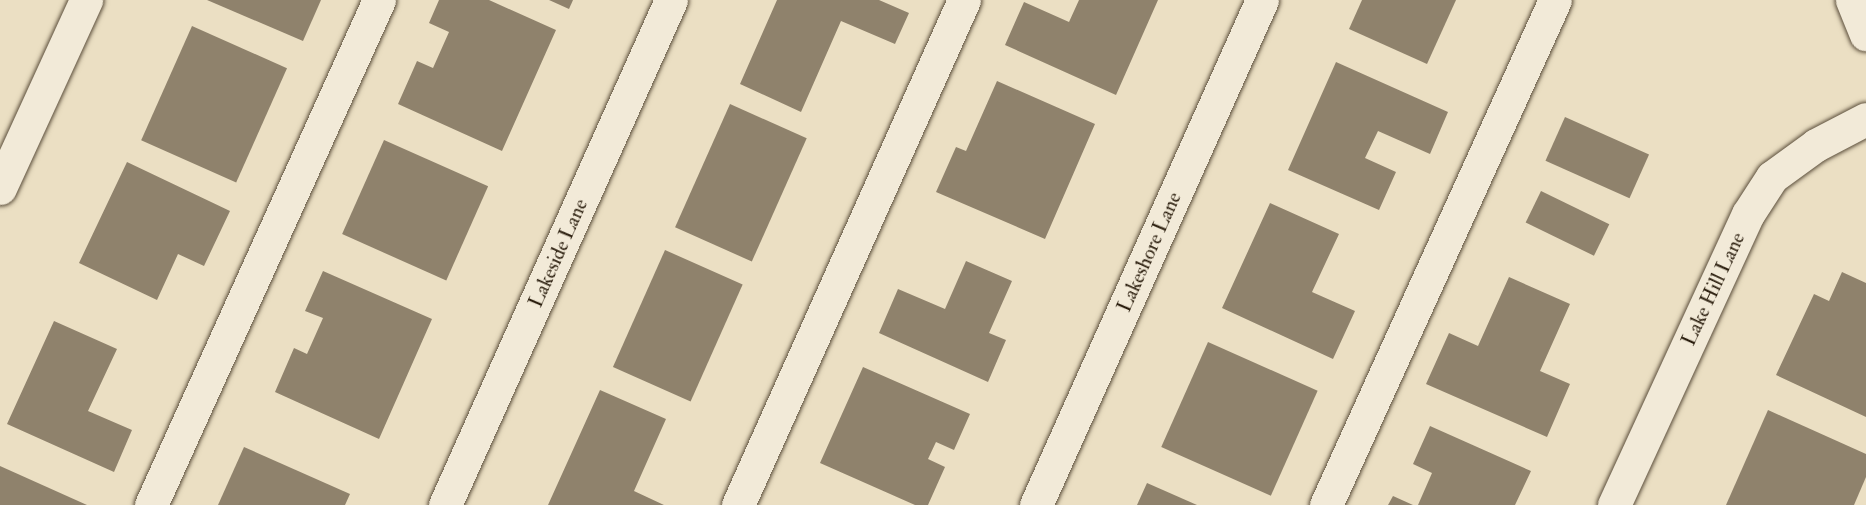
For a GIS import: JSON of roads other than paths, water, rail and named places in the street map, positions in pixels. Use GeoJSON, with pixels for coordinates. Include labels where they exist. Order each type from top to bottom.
{"type":"FeatureCollection","features":[{"type":"Feature","properties":{"kind":"street"},"geometry":{"type":"LineString","coordinates":[[0,188],[86,0]]}},
{"type":"Feature","properties":{"kind":"street"},"geometry":{"type":"LineString","coordinates":[[151,505],[379,0]]}},
{"type":"Feature","properties":{"kind":"street","name":"Lakeside Lane"},"geometry":{"type":"LineString","coordinates":[[445,505],[671,0]]}},
{"type":"Feature","properties":{"kind":"street"},"geometry":{"type":"LineString","coordinates":[[738,505],[964,0]]}},
{"type":"Feature","properties":{"kind":"street","name":"Lakeshore Lane"},"geometry":{"type":"LineString","coordinates":[[1036,505],[1262,0]]}},
{"type":"Feature","properties":{"kind":"street"},"geometry":{"type":"LineString","coordinates":[[1326,505],[1555,0]]}},
{"type":"Feature","properties":{"kind":"street"},"geometry":{"type":"LineString","coordinates":[[1852,0],[1866,34]]}},
{"type":"Feature","properties":{"kind":"street","name":"Lake Hill Lane"},"geometry":{"type":"LineString","coordinates":[[1614,505],[1760,195],[1772,177],[1816,145],[1866,119]]}}]}
